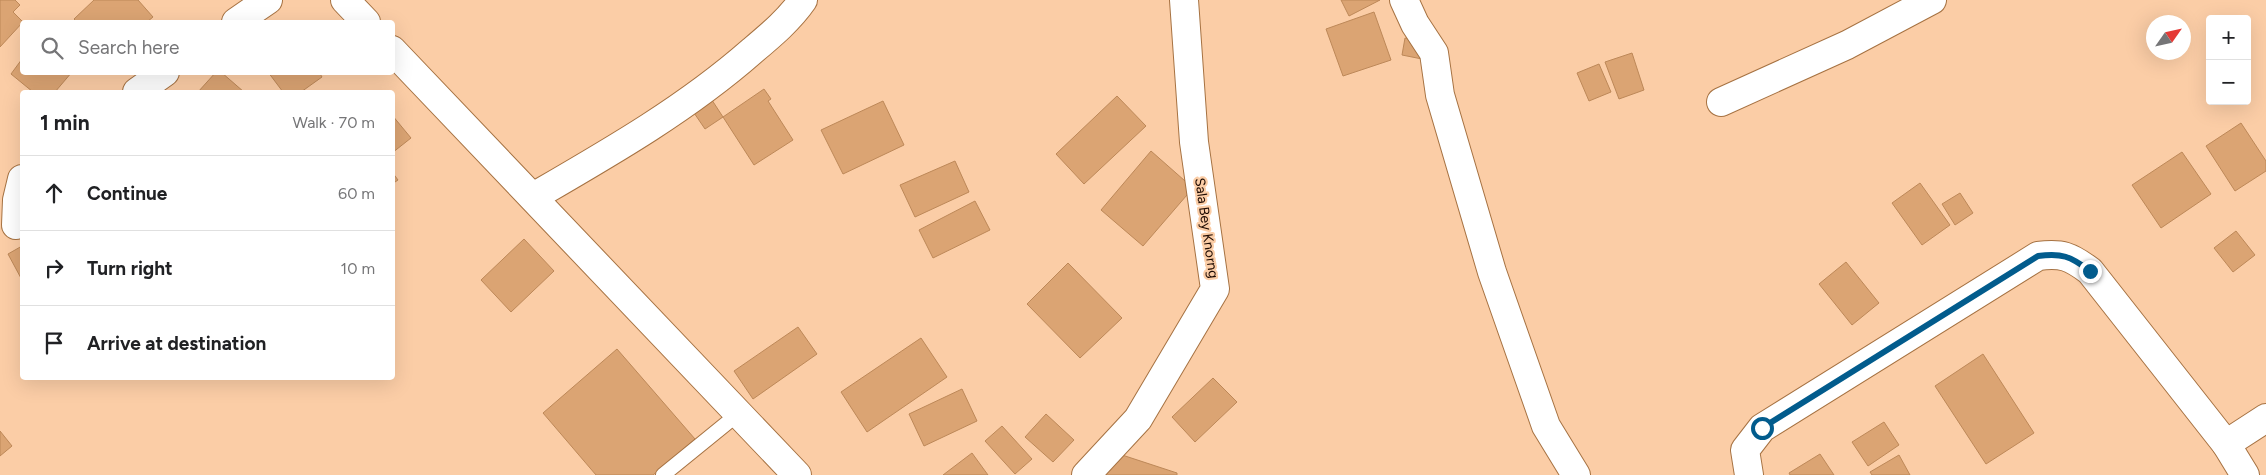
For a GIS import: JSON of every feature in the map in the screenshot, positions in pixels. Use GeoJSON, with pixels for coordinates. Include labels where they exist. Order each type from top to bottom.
{"type":"FeatureCollection","features":[{"type":"Feature","properties":{"kind":"street"},"geometry":{"type":"LineString","coordinates":[[239,20],[268,0]]}},
{"type":"Feature","properties":{"kind":"street"},"geometry":{"type":"LineString","coordinates":[[345,0],[364,20]]}},
{"type":"Feature","properties":{"kind":"street"},"geometry":{"type":"LineString","coordinates":[[533,197],[617,148],[723,77],[792,16],[803,0]]}},
{"type":"Feature","properties":{"kind":"street","name":"Sala Bey Knorng"},"geometry":{"type":"LineString","coordinates":[[1086,475],[1138,419],[1216,289],[1194,142],[1184,0]]}},
{"type":"Feature","properties":{"kind":"street"},"geometry":{"type":"LineString","coordinates":[[1404,0],[1415,24],[1434,53],[1440,95],[1492,272],[1546,426],[1576,475]]}},
{"type":"Feature","properties":{"kind":"street"},"geometry":{"type":"LineString","coordinates":[[1722,102],[1848,45],[1932,0]]}},
{"type":"Feature","properties":{"kind":"street"},"geometry":{"type":"LineString","coordinates":[[395,53],[797,475]]}},
{"type":"Feature","properties":{"kind":"street"},"geometry":{"type":"LineString","coordinates":[[140,90],[161,75]]}},
{"type":"Feature","properties":{"kind":"street"},"geometry":{"type":"LineString","coordinates":[[16,225],[17,200],[20,187]]}},
{"type":"Feature","properties":{"kind":"street"},"geometry":{"type":"LineString","coordinates":[[1749,475],[1745,450],[1762,428],[2038,256],[2056,254],[2073,259],[2090,271],[2226,444],[2245,475]]}},
{"type":"Feature","properties":{"kind":"street"},"geometry":{"type":"LineString","coordinates":[[2226,444],[2266,418]]}},
{"type":"Feature","properties":{"kind":"lane"},"geometry":{"type":"LineString","coordinates":[[664,475],[738,414]]}},
{"type":"Feature","properties":{"kind":"building"},"geometry":{"type":"Polygon","coordinates":[[[0,0],[15,0],[20,5],[13,12],[21,20],[20,25],[0,47],[0,0]]]}},
{"type":"Feature","properties":{"kind":"building"},"geometry":{"type":"Polygon","coordinates":[[[94,0],[138,0],[153,17],[149,20],[74,19],[94,0]]]}},
{"type":"Feature","properties":{"kind":"building"},"geometry":{"type":"Polygon","coordinates":[[[1341,0],[1380,0],[1349,16],[1341,0]]]}},
{"type":"Feature","properties":{"kind":"building"},"geometry":{"type":"Polygon","coordinates":[[[1374,12],[1391,60],[1343,76],[1326,29],[1374,12]]]}},
{"type":"Feature","properties":{"kind":"building"},"geometry":{"type":"Polygon","coordinates":[[[1405,38],[1425,41],[1422,59],[1402,55],[1405,38]]]}},
{"type":"Feature","properties":{"kind":"building"},"geometry":{"type":"Polygon","coordinates":[[[1632,53],[1644,90],[1619,99],[1605,62],[1632,53]]]}},
{"type":"Feature","properties":{"kind":"building"},"geometry":{"type":"Polygon","coordinates":[[[20,62],[20,75],[69,75],[57,90],[31,90],[11,74],[20,62]]]}},
{"type":"Feature","properties":{"kind":"building"},"geometry":{"type":"Polygon","coordinates":[[[1599,64],[1611,92],[1589,101],[1577,73],[1599,64]]]}},
{"type":"Feature","properties":{"kind":"building"},"geometry":{"type":"Polygon","coordinates":[[[213,75],[224,75],[242,90],[200,90],[213,75]]]}},
{"type":"Feature","properties":{"kind":"building"},"geometry":{"type":"Polygon","coordinates":[[[270,75],[321,75],[322,77],[304,90],[282,90],[270,75]]]}},
{"type":"Feature","properties":{"kind":"building"},"geometry":{"type":"Polygon","coordinates":[[[764,89],[771,99],[768,101],[793,140],[754,165],[723,117],[764,89]]]}},
{"type":"Feature","properties":{"kind":"building"},"geometry":{"type":"Polygon","coordinates":[[[708,94],[723,117],[705,129],[690,107],[708,94]]]}},
{"type":"Feature","properties":{"kind":"building"},"geometry":{"type":"Polygon","coordinates":[[[1117,96],[1146,126],[1084,184],[1056,154],[1117,96]]]}},
{"type":"Feature","properties":{"kind":"building"},"geometry":{"type":"Polygon","coordinates":[[[883,101],[904,145],[843,174],[821,130],[883,101]]]}},
{"type":"Feature","properties":{"kind":"building"},"geometry":{"type":"Polygon","coordinates":[[[395,119],[411,138],[395,151],[395,119]]]}},
{"type":"Feature","properties":{"kind":"building"},"geometry":{"type":"Polygon","coordinates":[[[2241,123],[2266,161],[2266,171],[2235,191],[2206,146],[2241,123]]]}},
{"type":"Feature","properties":{"kind":"building"},"geometry":{"type":"Polygon","coordinates":[[[1151,151],[1193,188],[1143,246],[1101,210],[1151,151]]]}},
{"type":"Feature","properties":{"kind":"building"},"geometry":{"type":"Polygon","coordinates":[[[2182,152],[2211,194],[2161,228],[2132,185],[2182,152]]]}},
{"type":"Feature","properties":{"kind":"building"},"geometry":{"type":"Polygon","coordinates":[[[955,161],[969,192],[915,217],[900,185],[955,161]]]}},
{"type":"Feature","properties":{"kind":"building"},"geometry":{"type":"Polygon","coordinates":[[[1920,183],[1950,225],[1922,245],[1892,203],[1920,183]]]}},
{"type":"Feature","properties":{"kind":"building"},"geometry":{"type":"Polygon","coordinates":[[[1960,193],[1973,213],[1955,225],[1942,204],[1960,193]]]}},
{"type":"Feature","properties":{"kind":"building"},"geometry":{"type":"Polygon","coordinates":[[[975,201],[990,230],[933,258],[919,230],[975,201]]]}},
{"type":"Feature","properties":{"kind":"building"},"geometry":{"type":"Polygon","coordinates":[[[2236,231],[2255,255],[2233,272],[2214,248],[2236,231]]]}},
{"type":"Feature","properties":{"kind":"building"},"geometry":{"type":"Polygon","coordinates":[[[524,239],[554,271],[511,312],[481,280],[524,239]]]}},
{"type":"Feature","properties":{"kind":"building"},"geometry":{"type":"Polygon","coordinates":[[[20,247],[20,276],[8,254],[20,247]]]}},
{"type":"Feature","properties":{"kind":"building"},"geometry":{"type":"Polygon","coordinates":[[[1846,262],[1879,303],[1852,325],[1819,284],[1846,262]]]}},
{"type":"Feature","properties":{"kind":"building"},"geometry":{"type":"Polygon","coordinates":[[[1068,263],[1122,318],[1080,358],[1027,304],[1068,263]]]}},
{"type":"Feature","properties":{"kind":"building"},"geometry":{"type":"Polygon","coordinates":[[[798,327],[817,354],[753,399],[734,371],[798,327]]]}},
{"type":"Feature","properties":{"kind":"building"},"geometry":{"type":"Polygon","coordinates":[[[921,338],[947,377],[867,432],[841,392],[921,338]]]}},
{"type":"Feature","properties":{"kind":"building"},"geometry":{"type":"Polygon","coordinates":[[[617,349],[695,439],[653,475],[596,475],[543,413],[617,349]]]}},
{"type":"Feature","properties":{"kind":"building"},"geometry":{"type":"Polygon","coordinates":[[[1983,354],[2034,433],[1986,464],[1935,386],[1983,354]]]}},
{"type":"Feature","properties":{"kind":"building"},"geometry":{"type":"Polygon","coordinates":[[[1213,378],[1237,402],[1195,442],[1172,417],[1213,378]]]}},
{"type":"Feature","properties":{"kind":"building"},"geometry":{"type":"Polygon","coordinates":[[[962,389],[977,421],[924,446],[909,414],[962,389]]]}},
{"type":"Feature","properties":{"kind":"building"},"geometry":{"type":"Polygon","coordinates":[[[1046,414],[1074,440],[1053,462],[1025,437],[1046,414]]]}},
{"type":"Feature","properties":{"kind":"building"},"geometry":{"type":"Polygon","coordinates":[[[1884,422],[1899,445],[1868,466],[1852,442],[1884,422]]]}},
{"type":"Feature","properties":{"kind":"building"},"geometry":{"type":"Polygon","coordinates":[[[1002,426],[1032,459],[1015,474],[985,441],[1002,426]]]}},
{"type":"Feature","properties":{"kind":"building"},"geometry":{"type":"Polygon","coordinates":[[[0,431],[12,446],[0,456],[0,431]]]}},
{"type":"Feature","properties":{"kind":"building"},"geometry":{"type":"Polygon","coordinates":[[[1113,452],[1177,473],[1177,475],[1106,475],[1113,452]]]}},
{"type":"Feature","properties":{"kind":"building"},"geometry":{"type":"Polygon","coordinates":[[[972,453],[988,475],[943,475],[972,453]]]}},
{"type":"Feature","properties":{"kind":"building"},"geometry":{"type":"Polygon","coordinates":[[[1820,454],[1834,475],[1790,475],[1789,473],[1820,454]]]}},
{"type":"Feature","properties":{"kind":"building"},"geometry":{"type":"Polygon","coordinates":[[[1899,455],[1910,475],[1872,475],[1870,472],[1899,455]]]}},
{"type":"Feature","properties":{"kind":"route"},"geometry":{"type":"LineString","coordinates":[[1762,428],[2038,256],[2056,254],[2073,259],[2090,271]]}}]}
